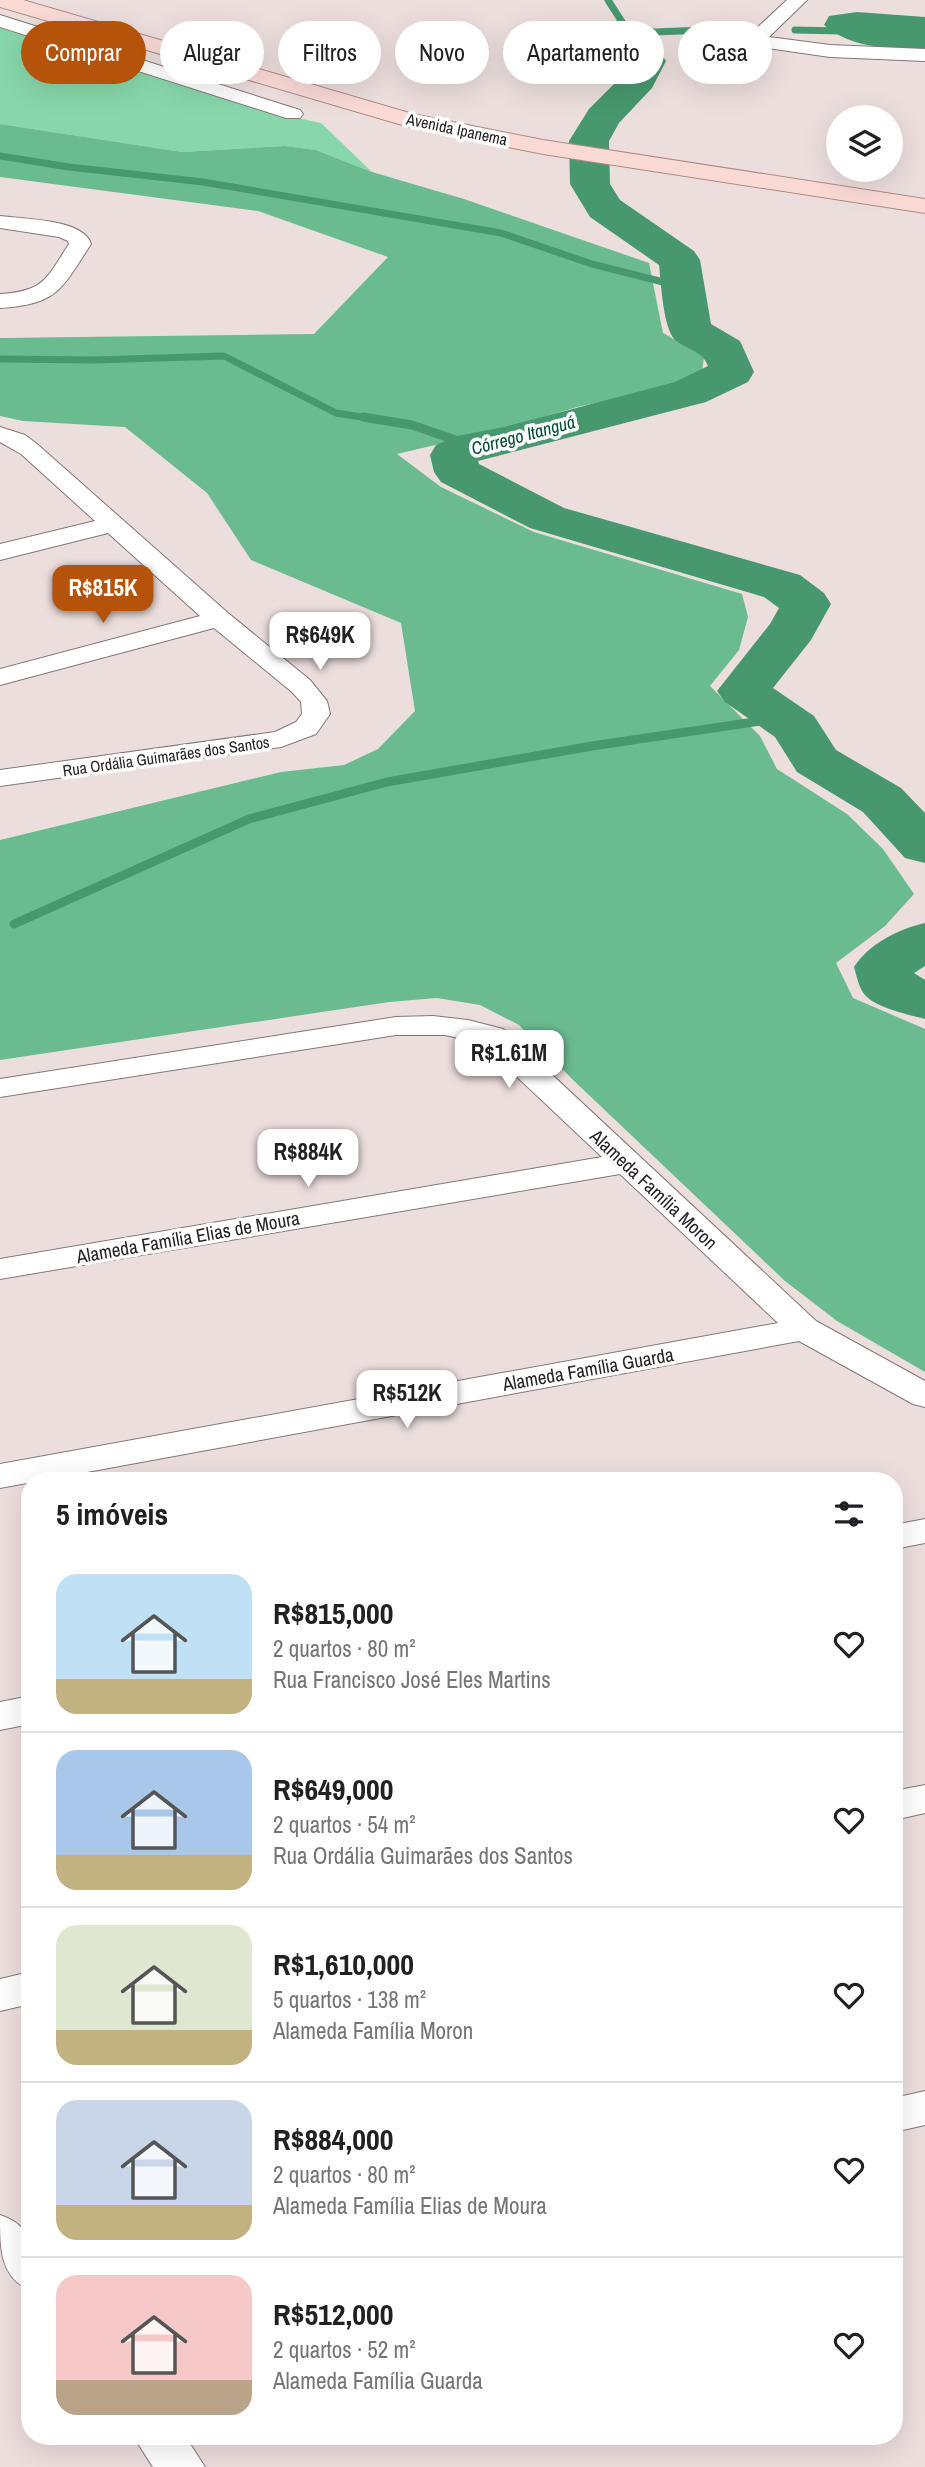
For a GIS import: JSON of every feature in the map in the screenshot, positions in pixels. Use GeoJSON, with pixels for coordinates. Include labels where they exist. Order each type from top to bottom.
{"type":"FeatureCollection","features":[{"type":"Feature","properties":{"kind":"main road","name":"Avenida Ipanema"},"geometry":{"type":"LineString","coordinates":[[0,0],[409,120],[543,147],[925,206]]}},
{"type":"Feature","properties":{"kind":"street"},"geometry":{"type":"LineString","coordinates":[[797,0],[754,41],[830,51],[925,55]]}},
{"type":"Feature","properties":{"kind":"street"},"geometry":{"type":"LineString","coordinates":[[0,22],[293,114]]}},
{"type":"Feature","properties":{"kind":"street"},"geometry":{"type":"LineString","coordinates":[[0,222],[64,231],[78,237],[80,244],[46,294],[28,300],[0,301]]}},
{"type":"Feature","properties":{"kind":"street","name":"Rua Ordália Guimarães dos Santos"},"geometry":{"type":"LineString","coordinates":[[0,778],[281,739],[306,728],[317,714],[314,701],[301,687],[219,619],[29,449],[2,435]]}},
{"type":"Feature","properties":{"kind":"street"},"geometry":{"type":"LineString","coordinates":[[0,552],[112,524]]}},
{"type":"Feature","properties":{"kind":"street"},"geometry":{"type":"LineString","coordinates":[[0,677],[219,619]]}},
{"type":"Feature","properties":{"kind":"street","name":"Alameda Família Moron"},"geometry":{"type":"LineString","coordinates":[[0,1088],[396,1026],[442,1024],[472,1029],[492,1037],[804,1329],[925,1396]]}},
{"type":"Feature","properties":{"kind":"street","name":"Alameda Família Elias de Moura"},"geometry":{"type":"LineString","coordinates":[[0,1269],[625,1163]]}},
{"type":"Feature","properties":{"kind":"street","name":"Alameda Família Guarda"},"geometry":{"type":"LineString","coordinates":[[22,1472],[804,1329]]}},
{"type":"Feature","properties":{"kind":"street","name":"Alameda Família Guarda"},"geometry":{"type":"LineString","coordinates":[[0,1476],[21,1472]]}},
{"type":"Feature","properties":{"kind":"street"},"geometry":{"type":"LineString","coordinates":[[903,1536],[925,1531]]}},
{"type":"Feature","properties":{"kind":"street"},"geometry":{"type":"LineString","coordinates":[[0,1716],[21,1712]]}},
{"type":"Feature","properties":{"kind":"street"},"geometry":{"type":"LineString","coordinates":[[903,1803],[925,1799]]}},
{"type":"Feature","properties":{"kind":"street"},"geometry":{"type":"LineString","coordinates":[[0,1995],[21,1990]]}},
{"type":"Feature","properties":{"kind":"street"},"geometry":{"type":"LineString","coordinates":[[903,2113],[925,2108]]}},
{"type":"Feature","properties":{"kind":"street"},"geometry":{"type":"LineString","coordinates":[[0,2233],[21,2260]]}},
{"type":"Feature","properties":{"kind":"street"},"geometry":{"type":"LineString","coordinates":[[164,2445],[180,2467]]}},
{"type":"Feature","properties":{"kind":"shaded area"},"geometry":{"type":"Polygon","coordinates":[[[857,12],[925,17],[925,49],[871,46],[847,39],[824,25],[829,16],[857,12]]]}},
{"type":"Feature","properties":{"kind":"shaded area"},"geometry":{"type":"Polygon","coordinates":[[[0,28],[21,35],[21,84],[146,84],[146,74],[160,78],[160,84],[179,84],[265,111],[321,123],[372,172],[316,150],[284,146],[182,152],[0,124],[0,28]]]}},
{"type":"Feature","properties":{"kind":"shaded area"},"geometry":{"type":"Polygon","coordinates":[[[0,124],[182,152],[285,146],[316,150],[372,172],[464,199],[649,263],[663,333],[704,356],[702,372],[675,386],[577,407],[503,429],[397,454],[441,487],[534,532],[742,594],[748,617],[739,650],[710,686],[760,736],[777,769],[847,814],[883,849],[914,894],[885,926],[836,963],[853,998],[925,1029],[925,1372],[837,1321],[785,1281],[572,1079],[519,1025],[480,1005],[437,998],[389,1002],[0,1060],[0,840],[281,772],[344,765],[378,749],[415,711],[401,623],[251,560],[207,493],[125,427],[23,421],[0,416],[0,338],[314,334],[388,257],[258,211],[0,177],[0,124]]]}},
{"type":"Feature","properties":{"kind":"waterway","name":"Córrego Itanguá"},"geometry":{"type":"LineString","coordinates":[[608,0],[621,21]]}},
{"type":"Feature","properties":{"kind":"waterway"},"geometry":{"type":"LineString","coordinates":[[795,30],[842,31]]}},
{"type":"Feature","properties":{"kind":"waterway"},"geometry":{"type":"LineString","coordinates":[[664,32],[678,31]]}},
{"type":"Feature","properties":{"kind":"waterway","name":"Córrego Itanguá"},"geometry":{"type":"LineString","coordinates":[[635,84],[603,117],[589,141],[590,184],[605,208],[679,260],[690,330],[724,350],[732,372],[690,392],[509,440],[473,446],[453,455],[458,472],[547,518],[782,586],[806,604],[793,629],[743,691],[795,727],[816,761],[882,800],[925,846]]}},
{"type":"Feature","properties":{"kind":"waterway"},"geometry":{"type":"LineString","coordinates":[[0,156],[69,167],[203,182],[501,233],[592,264],[683,287]]}},
{"type":"Feature","properties":{"kind":"waterway"},"geometry":{"type":"LineString","coordinates":[[0,359],[95,360],[224,356],[336,413],[375,419]]}},
{"type":"Feature","properties":{"kind":"waterway"},"geometry":{"type":"LineString","coordinates":[[363,417],[412,425],[473,446]]}},
{"type":"Feature","properties":{"kind":"waterway"},"geometry":{"type":"LineString","coordinates":[[14,924],[249,819],[387,782],[592,746],[781,718]]}},
{"type":"Feature","properties":{"kind":"waterway","name":"Córrego Itanguá"},"geometry":{"type":"LineString","coordinates":[[925,940],[883,967],[889,986],[925,1001]]}}]}
